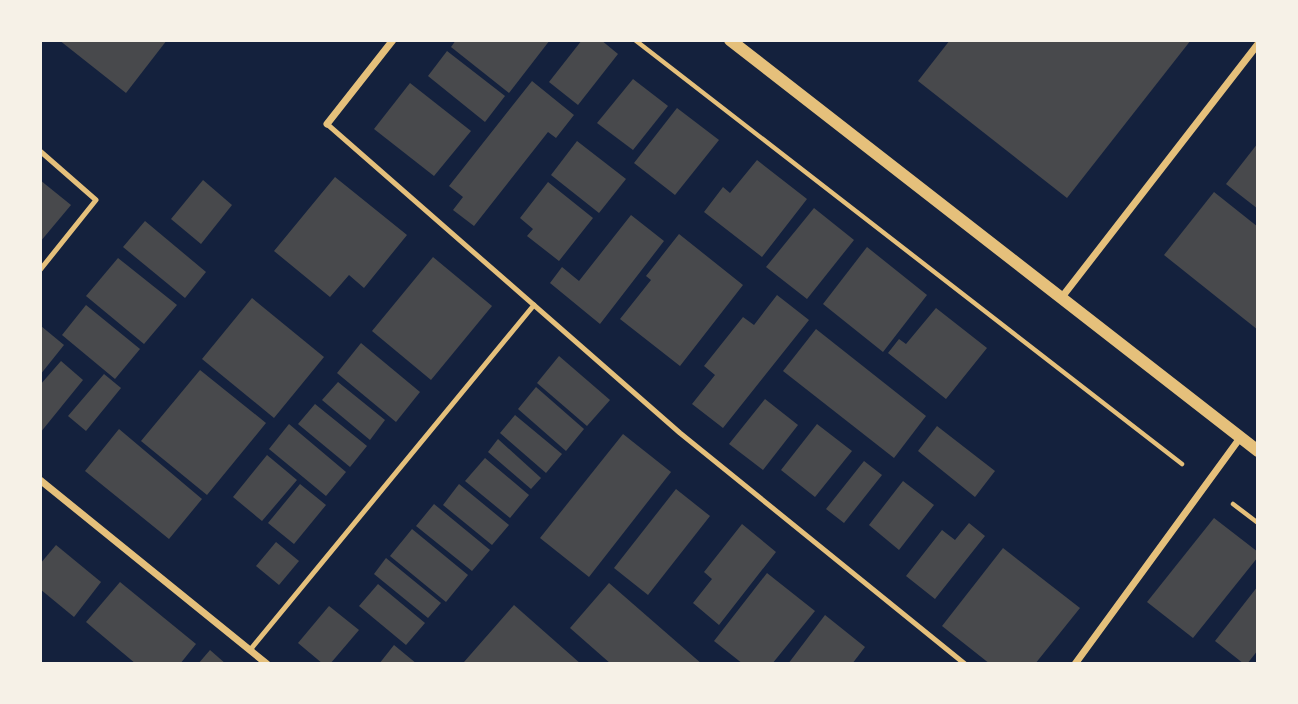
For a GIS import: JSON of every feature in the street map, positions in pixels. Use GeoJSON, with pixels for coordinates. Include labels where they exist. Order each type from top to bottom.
{"type":"FeatureCollection","features":[{"type":"Feature","properties":{"kind":"street"},"geometry":{"type":"LineString","coordinates":[[327,124],[393,40]]}},
{"type":"Feature","properties":{"kind":"street"},"geometry":{"type":"LineString","coordinates":[[730,40],[1258,451]]}},
{"type":"Feature","properties":{"kind":"street"},"geometry":{"type":"LineString","coordinates":[[1062,298],[1258,44]]}},
{"type":"Feature","properties":{"kind":"street"},"geometry":{"type":"LineString","coordinates":[[1075,664],[1240,438]]}},
{"type":"Feature","properties":{"kind":"street"},"geometry":{"type":"LineString","coordinates":[[40,480],[267,664]]}},
{"type":"Feature","properties":{"kind":"lane"},"geometry":{"type":"LineString","coordinates":[[327,124],[680,433],[965,664]]}},
{"type":"Feature","properties":{"kind":"lane"},"geometry":{"type":"LineString","coordinates":[[40,151],[96,201],[40,270]]}},
{"type":"Feature","properties":{"kind":"lane"},"geometry":{"type":"LineString","coordinates":[[250,650],[534,305]]}},
{"type":"Feature","properties":{"kind":"path"},"geometry":{"type":"LineString","coordinates":[[635,40],[1258,523]]}},
{"type":"Feature","properties":{"kind":"building"},"geometry":{"type":"Polygon","coordinates":[[[59,40],[167,40],[126,93],[59,40]]]}},
{"type":"Feature","properties":{"kind":"building"},"geometry":{"type":"Polygon","coordinates":[[[456,40],[550,40],[509,93],[451,47],[456,40]]]}},
{"type":"Feature","properties":{"kind":"building"},"geometry":{"type":"Polygon","coordinates":[[[582,40],[601,40],[618,54],[578,105],[549,82],[582,40]]]}},
{"type":"Feature","properties":{"kind":"building"},"geometry":{"type":"Polygon","coordinates":[[[950,40],[1191,40],[1067,198],[918,81],[950,40]]]}},
{"type":"Feature","properties":{"kind":"building"},"geometry":{"type":"Polygon","coordinates":[[[447,51],[505,96],[485,122],[428,76],[447,51]]]}},
{"type":"Feature","properties":{"kind":"building"},"geometry":{"type":"Polygon","coordinates":[[[633,79],[668,106],[633,150],[597,123],[633,79]]]}},
{"type":"Feature","properties":{"kind":"building"},"geometry":{"type":"Polygon","coordinates":[[[532,81],[574,115],[556,138],[548,132],[474,226],[453,210],[463,197],[449,186],[532,81]]]}},
{"type":"Feature","properties":{"kind":"building"},"geometry":{"type":"Polygon","coordinates":[[[410,83],[471,131],[434,176],[374,129],[410,83]]]}},
{"type":"Feature","properties":{"kind":"building"},"geometry":{"type":"Polygon","coordinates":[[[677,108],[719,140],[675,195],[634,163],[677,108]]]}},
{"type":"Feature","properties":{"kind":"building"},"geometry":{"type":"Polygon","coordinates":[[[577,141],[626,179],[599,213],[551,175],[577,141]]]}},
{"type":"Feature","properties":{"kind":"building"},"geometry":{"type":"Polygon","coordinates":[[[1258,143],[1258,209],[1226,184],[1258,143]]]}},
{"type":"Feature","properties":{"kind":"building"},"geometry":{"type":"Polygon","coordinates":[[[757,160],[807,199],[762,257],[704,212],[723,187],[730,193],[757,160]]]}},
{"type":"Feature","properties":{"kind":"building"},"geometry":{"type":"Polygon","coordinates":[[[335,177],[407,235],[364,288],[349,275],[330,297],[274,251],[335,177]]]}},
{"type":"Feature","properties":{"kind":"building"},"geometry":{"type":"Polygon","coordinates":[[[40,180],[71,205],[40,242],[40,180]]]}},
{"type":"Feature","properties":{"kind":"building"},"geometry":{"type":"Polygon","coordinates":[[[203,180],[232,205],[201,244],[171,219],[203,180]]]}},
{"type":"Feature","properties":{"kind":"building"},"geometry":{"type":"Polygon","coordinates":[[[548,182],[593,218],[559,261],[527,236],[533,229],[520,218],[548,182]]]}},
{"type":"Feature","properties":{"kind":"building"},"geometry":{"type":"Polygon","coordinates":[[[1214,192],[1258,227],[1258,330],[1164,255],[1214,192]]]}},
{"type":"Feature","properties":{"kind":"building"},"geometry":{"type":"Polygon","coordinates":[[[814,208],[854,240],[807,299],[766,267],[814,208]]]}},
{"type":"Feature","properties":{"kind":"building"},"geometry":{"type":"Polygon","coordinates":[[[631,215],[664,241],[600,324],[550,283],[562,267],[579,281],[631,215]]]}},
{"type":"Feature","properties":{"kind":"building"},"geometry":{"type":"Polygon","coordinates":[[[145,221],[206,272],[185,298],[123,247],[145,221]]]}},
{"type":"Feature","properties":{"kind":"building"},"geometry":{"type":"Polygon","coordinates":[[[679,234],[743,285],[680,366],[620,319],[651,280],[646,276],[679,234]]]}},
{"type":"Feature","properties":{"kind":"building"},"geometry":{"type":"Polygon","coordinates":[[[867,247],[927,295],[883,352],[823,304],[867,247]]]}},
{"type":"Feature","properties":{"kind":"building"},"geometry":{"type":"Polygon","coordinates":[[[433,257],[492,306],[431,380],[372,331],[433,257]]]}},
{"type":"Feature","properties":{"kind":"building"},"geometry":{"type":"Polygon","coordinates":[[[118,258],[177,305],[144,344],[86,296],[118,258]]]}},
{"type":"Feature","properties":{"kind":"building"},"geometry":{"type":"Polygon","coordinates":[[[777,295],[809,320],[723,428],[692,404],[715,375],[704,366],[743,317],[754,325],[777,295]]]}},
{"type":"Feature","properties":{"kind":"building"},"geometry":{"type":"Polygon","coordinates":[[[252,298],[324,357],[274,418],[202,359],[252,298]]]}},
{"type":"Feature","properties":{"kind":"building"},"geometry":{"type":"Polygon","coordinates":[[[86,305],[140,349],[115,379],[62,335],[86,305]]]}},
{"type":"Feature","properties":{"kind":"building"},"geometry":{"type":"Polygon","coordinates":[[[936,308],[987,348],[946,399],[888,353],[899,339],[906,344],[936,308]]]}},
{"type":"Feature","properties":{"kind":"building"},"geometry":{"type":"Polygon","coordinates":[[[40,327],[64,345],[40,375],[40,327]]]}},
{"type":"Feature","properties":{"kind":"building"},"geometry":{"type":"Polygon","coordinates":[[[816,329],[926,416],[894,458],[783,371],[816,329]]]}},
{"type":"Feature","properties":{"kind":"building"},"geometry":{"type":"Polygon","coordinates":[[[361,343],[420,392],[396,422],[337,373],[361,343]]]}},
{"type":"Feature","properties":{"kind":"building"},"geometry":{"type":"Polygon","coordinates":[[[559,356],[610,400],[587,426],[537,383],[559,356]]]}},
{"type":"Feature","properties":{"kind":"building"},"geometry":{"type":"Polygon","coordinates":[[[61,361],[83,380],[40,433],[40,385],[61,361]]]}},
{"type":"Feature","properties":{"kind":"building"},"geometry":{"type":"Polygon","coordinates":[[[200,370],[266,423],[207,495],[141,441],[200,370]]]}},
{"type":"Feature","properties":{"kind":"building"},"geometry":{"type":"Polygon","coordinates":[[[104,374],[121,388],[86,431],[68,416],[104,374]]]}},
{"type":"Feature","properties":{"kind":"building"},"geometry":{"type":"Polygon","coordinates":[[[338,382],[385,420],[370,440],[322,400],[338,382]]]}},
{"type":"Feature","properties":{"kind":"building"},"geometry":{"type":"Polygon","coordinates":[[[536,387],[584,429],[566,451],[518,409],[536,387]]]}},
{"type":"Feature","properties":{"kind":"building"},"geometry":{"type":"Polygon","coordinates":[[[765,399],[798,425],[763,470],[729,444],[765,399]]]}},
{"type":"Feature","properties":{"kind":"building"},"geometry":{"type":"Polygon","coordinates":[[[315,404],[367,446],[350,467],[298,424],[315,404]]]}},
{"type":"Feature","properties":{"kind":"building"},"geometry":{"type":"Polygon","coordinates":[[[515,415],[562,454],[546,473],[500,433],[515,415]]]}},
{"type":"Feature","properties":{"kind":"building"},"geometry":{"type":"Polygon","coordinates":[[[289,424],[346,472],[326,496],[269,449],[289,424]]]}},
{"type":"Feature","properties":{"kind":"building"},"geometry":{"type":"Polygon","coordinates":[[[817,424],[852,451],[815,497],[781,470],[817,424]]]}},
{"type":"Feature","properties":{"kind":"building"},"geometry":{"type":"Polygon","coordinates":[[[937,426],[995,471],[975,497],[918,451],[937,426]]]}},
{"type":"Feature","properties":{"kind":"building"},"geometry":{"type":"Polygon","coordinates":[[[119,429],[202,499],[169,539],[85,471],[119,429]]]}},
{"type":"Feature","properties":{"kind":"building"},"geometry":{"type":"Polygon","coordinates":[[[623,434],[671,472],[589,577],[540,538],[623,434]]]}},
{"type":"Feature","properties":{"kind":"building"},"geometry":{"type":"Polygon","coordinates":[[[498,439],[541,478],[531,489],[488,452],[498,439]]]}},
{"type":"Feature","properties":{"kind":"building"},"geometry":{"type":"Polygon","coordinates":[[[267,455],[297,480],[262,521],[233,497],[267,455]]]}},
{"type":"Feature","properties":{"kind":"building"},"geometry":{"type":"Polygon","coordinates":[[[485,458],[529,495],[510,518],[465,481],[485,458]]]}},
{"type":"Feature","properties":{"kind":"building"},"geometry":{"type":"Polygon","coordinates":[[[864,461],[882,475],[844,523],[826,509],[864,461]]]}},
{"type":"Feature","properties":{"kind":"building"},"geometry":{"type":"Polygon","coordinates":[[[903,481],[934,505],[899,550],[869,525],[903,481]]]}},
{"type":"Feature","properties":{"kind":"building"},"geometry":{"type":"Polygon","coordinates":[[[300,484],[326,505],[294,544],[268,523],[300,484]]]}},
{"type":"Feature","properties":{"kind":"building"},"geometry":{"type":"Polygon","coordinates":[[[459,484],[509,525],[492,545],[443,505],[459,484]]]}},
{"type":"Feature","properties":{"kind":"building"},"geometry":{"type":"Polygon","coordinates":[[[676,489],[710,516],[648,595],[614,568],[676,489]]]}},
{"type":"Feature","properties":{"kind":"building"},"geometry":{"type":"Polygon","coordinates":[[[434,504],[490,550],[472,571],[416,526],[434,504]]]}},
{"type":"Feature","properties":{"kind":"building"},"geometry":{"type":"Polygon","coordinates":[[[1214,518],[1258,552],[1258,557],[1193,638],[1147,602],[1214,518]]]}},
{"type":"Feature","properties":{"kind":"building"},"geometry":{"type":"Polygon","coordinates":[[[969,523],[985,536],[935,599],[906,576],[942,530],[955,540],[969,523]]]}},
{"type":"Feature","properties":{"kind":"building"},"geometry":{"type":"Polygon","coordinates":[[[742,524],[776,552],[719,625],[693,603],[712,579],[704,572],[742,524]]]}},
{"type":"Feature","properties":{"kind":"building"},"geometry":{"type":"Polygon","coordinates":[[[412,529],[468,575],[446,602],[390,556],[412,529]]]}},
{"type":"Feature","properties":{"kind":"building"},"geometry":{"type":"Polygon","coordinates":[[[276,542],[299,561],[279,585],[256,566],[276,542]]]}},
{"type":"Feature","properties":{"kind":"building"},"geometry":{"type":"Polygon","coordinates":[[[56,545],[101,582],[74,617],[40,589],[40,564],[56,545]]]}},
{"type":"Feature","properties":{"kind":"building"},"geometry":{"type":"Polygon","coordinates":[[[1003,548],[1080,608],[1035,664],[990,664],[942,626],[1003,548]]]}},
{"type":"Feature","properties":{"kind":"building"},"geometry":{"type":"Polygon","coordinates":[[[386,558],[441,603],[428,618],[374,574],[386,558]]]}},
{"type":"Feature","properties":{"kind":"building"},"geometry":{"type":"Polygon","coordinates":[[[767,573],[815,611],[772,664],[743,664],[714,641],[767,573]]]}},
{"type":"Feature","properties":{"kind":"building"},"geometry":{"type":"Polygon","coordinates":[[[120,582],[196,644],[180,664],[136,664],[86,622],[120,582]]]}},
{"type":"Feature","properties":{"kind":"building"},"geometry":{"type":"Polygon","coordinates":[[[609,583],[702,664],[611,664],[570,628],[609,583]]]}},
{"type":"Feature","properties":{"kind":"building"},"geometry":{"type":"Polygon","coordinates":[[[378,584],[425,623],[406,645],[359,606],[378,584]]]}},
{"type":"Feature","properties":{"kind":"building"},"geometry":{"type":"Polygon","coordinates":[[[1258,586],[1258,650],[1247,664],[1244,664],[1215,641],[1258,586]]]}},
{"type":"Feature","properties":{"kind":"building"},"geometry":{"type":"Polygon","coordinates":[[[514,605],[581,664],[466,664],[464,662],[514,605]]]}},
{"type":"Feature","properties":{"kind":"building"},"geometry":{"type":"Polygon","coordinates":[[[329,606],[359,630],[330,664],[323,664],[298,643],[329,606]]]}},
{"type":"Feature","properties":{"kind":"building"},"geometry":{"type":"Polygon","coordinates":[[[825,615],[865,647],[852,664],[788,664],[825,615]]]}},
{"type":"Feature","properties":{"kind":"building"},"geometry":{"type":"Polygon","coordinates":[[[394,645],[417,664],[379,664],[394,645]]]}},
{"type":"Feature","properties":{"kind":"building"},"geometry":{"type":"Polygon","coordinates":[[[210,650],[226,664],[198,664],[210,650]]]}}]}
